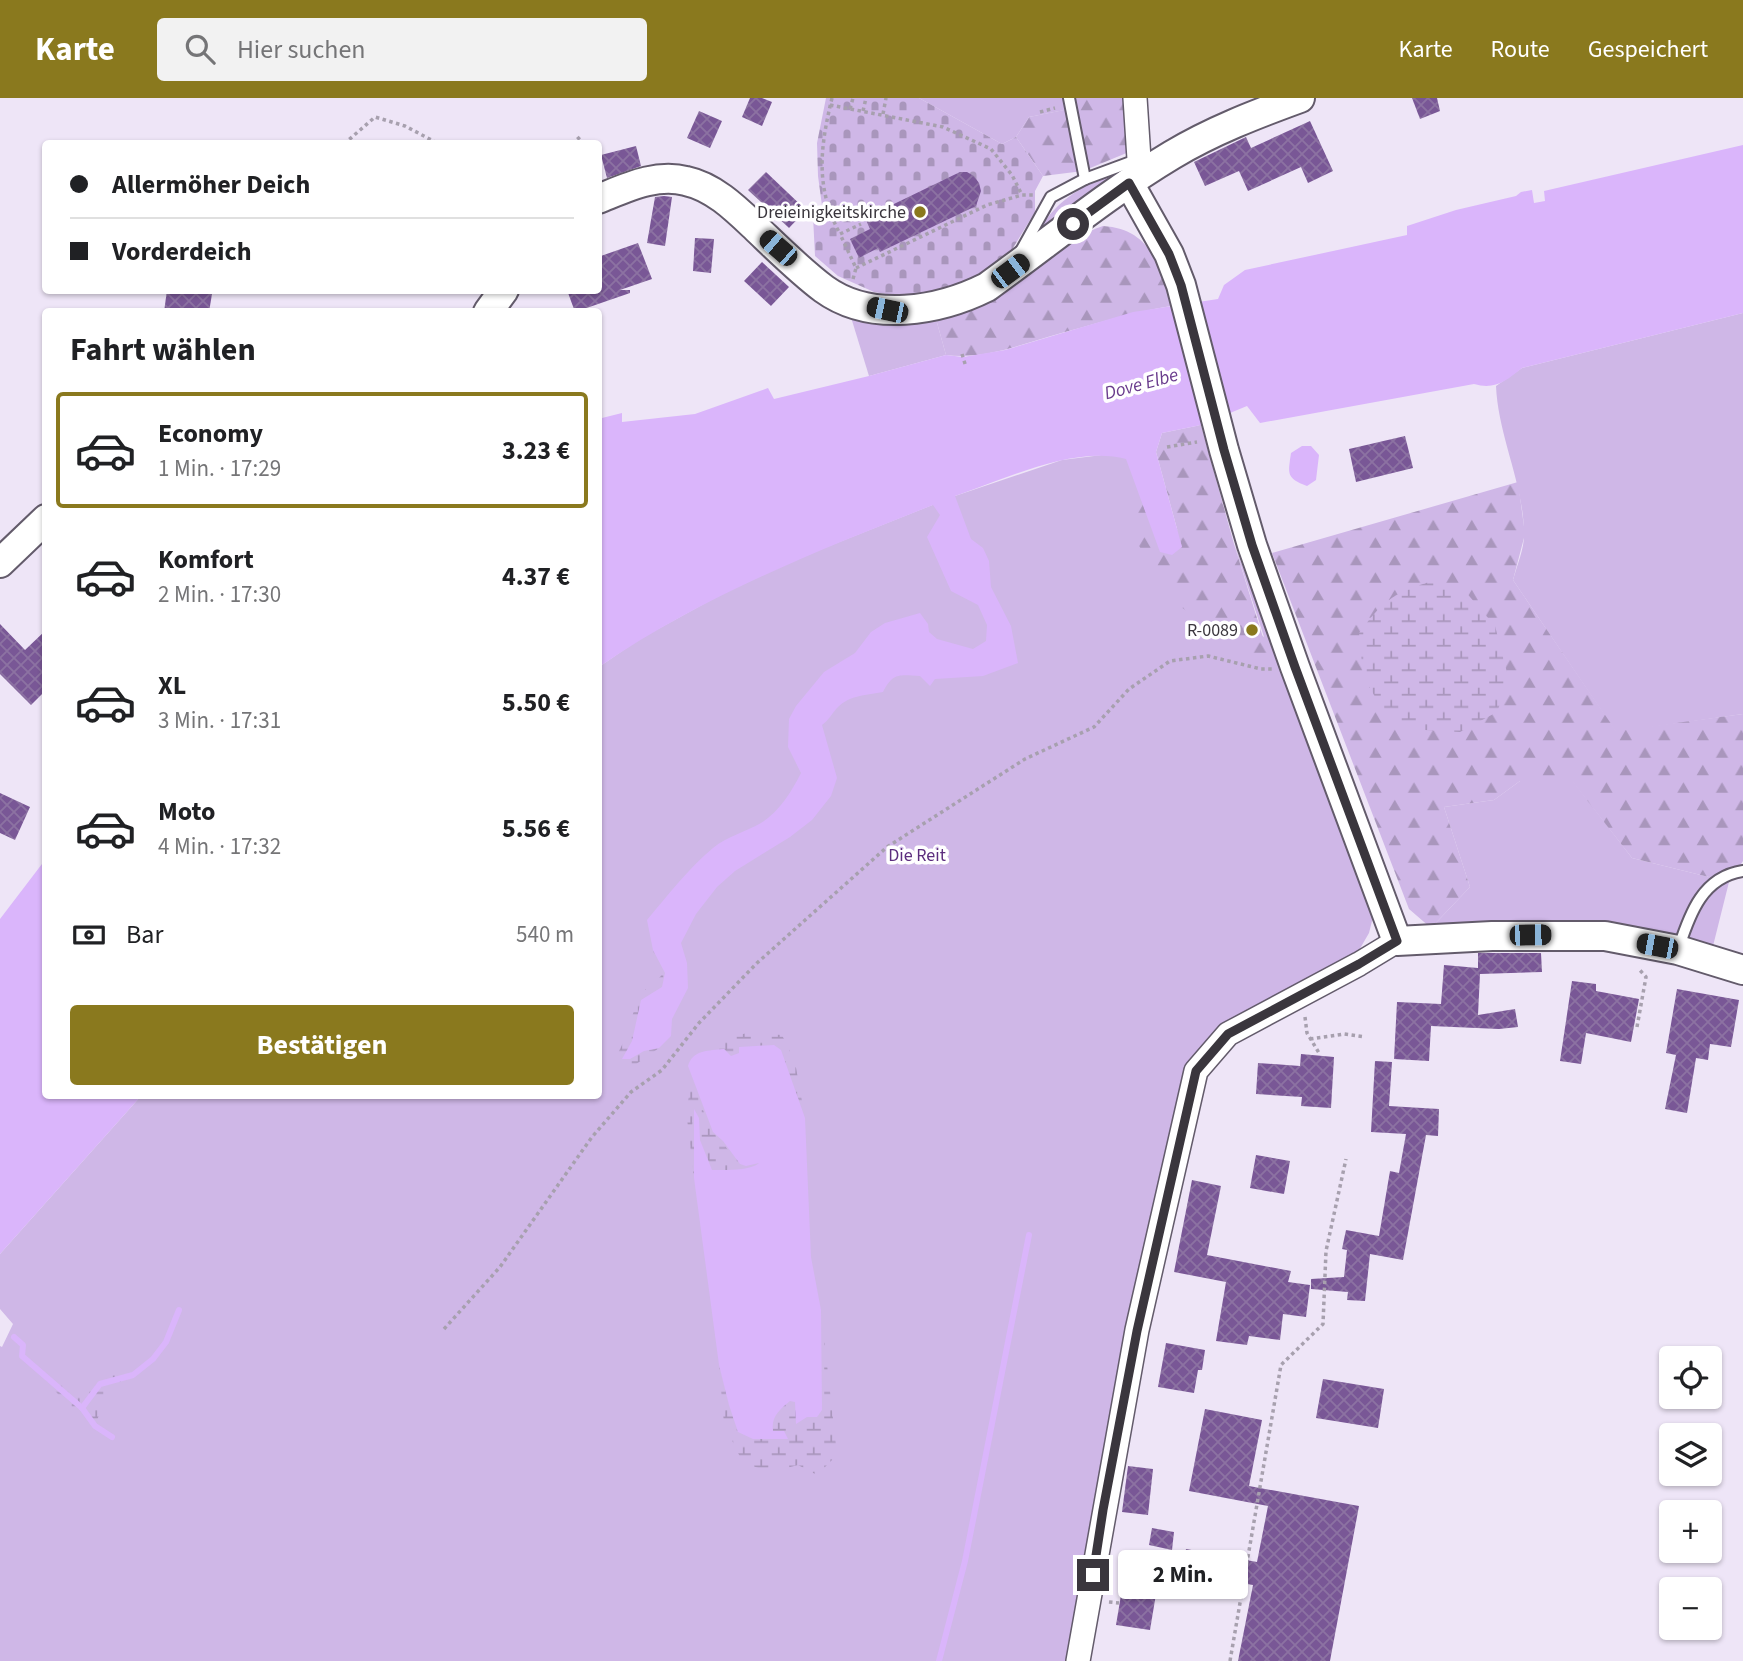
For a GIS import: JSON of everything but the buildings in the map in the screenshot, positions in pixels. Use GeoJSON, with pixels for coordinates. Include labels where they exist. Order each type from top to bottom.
{"type":"FeatureCollection","features":[{"type":"Feature","properties":{"kind":"street"},"geometry":{"type":"LineString","coordinates":[[1135,98],[1138,171],[1181,285],[1252,545],[1397,941]]}},
{"type":"Feature","properties":{"kind":"street"},"geometry":{"type":"LineString","coordinates":[[602,198],[647,181],[685,180],[708,188],[825,289],[848,302],[887,310],[930,307],[966,297],[987,287],[1138,171],[1245,118],[1300,98]]}},
{"type":"Feature","properties":{"kind":"street"},"geometry":{"type":"LineString","coordinates":[[0,563],[42,523]]}},
{"type":"Feature","properties":{"kind":"street"},"geometry":{"type":"LineString","coordinates":[[1078,1661],[1137,1331],[1196,1071],[1228,1034],[1397,941],[1492,936],[1605,936],[1678,950],[1743,970]]}},
{"type":"Feature","properties":{"kind":"lane"},"geometry":{"type":"LineString","coordinates":[[1069,98],[1085,179]]}},
{"type":"Feature","properties":{"kind":"lane"},"geometry":{"type":"LineString","coordinates":[[1010,271],[1051,197],[1085,179],[1138,171]]}},
{"type":"Feature","properties":{"kind":"lane"},"geometry":{"type":"LineString","coordinates":[[1678,950],[1701,894],[1731,873],[1743,872]]}},
{"type":"Feature","properties":{"kind":"path"},"geometry":{"type":"LineString","coordinates":[[832,98],[822,143],[823,178],[828,212],[856,268],[854,277]]}},
{"type":"Feature","properties":{"kind":"path"},"geometry":{"type":"LineString","coordinates":[[850,109],[853,98]]}},
{"type":"Feature","properties":{"kind":"path"},"geometry":{"type":"LineString","coordinates":[[863,111],[866,98]]}},
{"type":"Feature","properties":{"kind":"path"},"geometry":{"type":"LineString","coordinates":[[883,114],[886,98]]}},
{"type":"Feature","properties":{"kind":"path"},"geometry":{"type":"LineString","coordinates":[[830,105],[943,127],[991,149],[1012,175],[1022,195]]}},
{"type":"Feature","properties":{"kind":"path"},"geometry":{"type":"LineString","coordinates":[[349,140],[375,117],[405,126],[431,140]]}},
{"type":"Feature","properties":{"kind":"path"},"geometry":{"type":"LineString","coordinates":[[576,140],[581,136]]}},
{"type":"Feature","properties":{"kind":"path"},"geometry":{"type":"LineString","coordinates":[[856,268],[987,205],[1022,195],[1051,197]]}},
{"type":"Feature","properties":{"kind":"path"},"geometry":{"type":"LineString","coordinates":[[840,234],[861,224]]}},
{"type":"Feature","properties":{"kind":"path"},"geometry":{"type":"LineString","coordinates":[[962,354],[966,367]]}},
{"type":"Feature","properties":{"kind":"path"},"geometry":{"type":"LineString","coordinates":[[444,1329],[500,1266],[592,1137],[631,1092],[662,1070],[699,1023],[757,963],[887,847],[1025,759],[1094,727],[1129,689],[1170,661],[1208,656],[1261,669],[1295,667]]}},
{"type":"Feature","properties":{"kind":"path"},"geometry":{"type":"LineString","coordinates":[[1627,967],[1639,968],[1646,977],[1637,1027]]}},
{"type":"Feature","properties":{"kind":"path"},"geometry":{"type":"LineString","coordinates":[[1314,1013],[1306,1014],[1304,1019],[1307,1033],[1319,1053]]}},
{"type":"Feature","properties":{"kind":"path"},"geometry":{"type":"LineString","coordinates":[[1310,1039],[1344,1034],[1365,1037]]}},
{"type":"Feature","properties":{"kind":"path"},"geometry":{"type":"LineString","coordinates":[[1230,1661],[1281,1365],[1323,1324],[1326,1251],[1346,1159]]}},
{"type":"Feature","properties":{"kind":"green space"},"geometry":{"type":"Polygon","coordinates":[[[826,98],[919,98],[1002,144],[1016,137],[1043,176],[1035,191],[1035,212],[1008,256],[971,279],[936,292],[905,297],[874,292],[838,276],[815,256],[813,216],[823,213],[817,143],[826,98]]]}},
{"type":"Feature","properties":{"kind":"green space"},"geometry":{"type":"Polygon","coordinates":[[[919,98],[1073,98],[1075,108],[1029,117],[1016,137],[1002,144],[919,98]]]}},
{"type":"Feature","properties":{"kind":"green space"},"geometry":{"type":"Polygon","coordinates":[[[1073,98],[1125,98],[1129,152],[1083,171],[1043,176],[1016,137],[1029,117],[1074,108],[1073,98]]]}},
{"type":"Feature","properties":{"kind":"green space"},"geometry":{"type":"Polygon","coordinates":[[[1118,173],[1034,239],[1050,215],[1069,197],[1092,183],[1118,173]]]}},
{"type":"Feature","properties":{"kind":"green space"},"geometry":{"type":"Polygon","coordinates":[[[1103,226],[1132,234],[1143,242],[1157,264],[1171,306],[999,351],[972,356],[946,355],[936,319],[998,296],[1028,277],[1079,237],[1103,226]]]}},
{"type":"Feature","properties":{"kind":"green space"},"geometry":{"type":"Polygon","coordinates":[[[1743,313],[1743,714],[1616,732],[1513,580],[1523,544],[1523,513],[1501,422],[1496,386],[1522,368],[1743,313]]]}},
{"type":"Feature","properties":{"kind":"green space"},"geometry":{"type":"Polygon","coordinates":[[[850,314],[936,319],[946,355],[869,376],[850,314]]]}},
{"type":"Feature","properties":{"kind":"green space"},"geometry":{"type":"Polygon","coordinates":[[[1201,425],[1270,660],[1258,662],[1174,602],[1136,541],[1128,510],[1142,502],[1161,552],[1182,547],[1156,452],[1162,433],[1201,425]]]}},
{"type":"Feature","properties":{"kind":"green space","name":"Die Reit"},"geometry":{"type":"Polygon","coordinates":[[[1110,454],[1127,458],[1243,623],[1264,637],[1234,544],[1375,909],[1369,933],[1358,952],[1189,1066],[1067,1661],[0,1661],[0,1346],[2,1347],[13,1324],[0,1309],[0,1254],[138,1099],[602,1099],[602,665],[638,640],[720,595],[799,558],[955,496],[1062,460],[1110,454]]]}},
{"type":"Feature","properties":{"kind":"green space"},"geometry":{"type":"Polygon","coordinates":[[[1518,482],[1525,534],[1513,580],[1616,731],[1743,714],[1743,861],[1729,882],[1632,858],[1572,781],[1520,781],[1494,800],[1444,807],[1470,887],[1431,928],[1409,909],[1272,553],[1518,482]]]}},
{"type":"Feature","properties":{"kind":"green space"},"geometry":{"type":"Polygon","coordinates":[[[1429,582],[1464,590],[1495,626],[1509,680],[1497,712],[1460,732],[1425,730],[1386,717],[1363,675],[1359,633],[1388,600],[1429,582]]]}},
{"type":"Feature","properties":{"kind":"green space"},"geometry":{"type":"Polygon","coordinates":[[[1572,780],[1632,858],[1729,882],[1712,950],[1431,928],[1470,887],[1444,807],[1494,800],[1520,781],[1572,780]]]}},
{"type":"Feature","properties":{"kind":"green space"},"geometry":{"type":"Polygon","coordinates":[[[653,950],[665,973],[662,987],[641,1000],[630,1059],[644,1051],[659,1048],[632,1067],[619,1067],[614,1061],[625,1039],[639,995],[661,976],[653,950]]]}},
{"type":"Feature","properties":{"kind":"green space"},"geometry":{"type":"Polygon","coordinates":[[[747,1033],[782,1035],[795,1062],[805,1118],[781,1050],[774,1045],[740,1047],[739,1053],[731,1056],[724,1049],[696,1053],[716,1041],[747,1033]]]}},
{"type":"Feature","properties":{"kind":"green space"},"geometry":{"type":"Polygon","coordinates":[[[693,1078],[704,1113],[715,1135],[731,1154],[760,1162],[745,1168],[712,1170],[700,1140],[699,1118],[694,1110],[694,1178],[686,1110],[693,1078]]]}},
{"type":"Feature","properties":{"kind":"green space"},"geometry":{"type":"Polygon","coordinates":[[[821,1310],[837,1455],[817,1475],[798,1465],[771,1472],[743,1463],[724,1424],[719,1365],[738,1432],[776,1433],[773,1431],[776,1416],[781,1408],[790,1402],[795,1401],[797,1423],[822,1410],[821,1310]]]}},
{"type":"Feature","properties":{"kind":"green space"},"geometry":{"type":"Polygon","coordinates":[[[36,1368],[82,1393],[99,1376],[133,1375],[107,1393],[95,1426],[84,1425],[36,1368]]]}},
{"type":"Feature","properties":{"kind":"water","name":"Dove Elbe"},"geometry":{"type":"Polygon","coordinates":[[[1743,145],[1743,313],[1522,368],[1494,385],[1474,384],[1260,423],[1247,406],[1201,425],[1162,433],[1156,452],[1182,547],[1172,555],[1160,552],[1126,459],[1085,456],[1063,460],[955,496],[971,539],[983,548],[989,561],[991,587],[1011,626],[1018,663],[983,676],[935,679],[930,686],[920,676],[898,676],[890,681],[883,692],[853,698],[838,707],[822,725],[837,778],[831,796],[812,820],[735,871],[717,887],[696,914],[681,943],[687,963],[688,988],[672,1019],[671,1036],[659,1048],[644,1051],[630,1059],[622,1059],[632,1041],[641,1000],[662,987],[665,973],[653,950],[647,920],[687,873],[713,848],[761,823],[784,801],[801,773],[788,747],[789,719],[796,706],[824,672],[855,653],[871,632],[885,623],[920,613],[928,624],[929,632],[937,639],[973,649],[986,641],[987,625],[978,605],[951,591],[927,537],[940,515],[933,505],[804,558],[719,597],[678,618],[602,665],[602,418],[622,413],[622,422],[695,414],[768,388],[774,399],[946,355],[963,357],[1005,350],[1133,312],[1218,299],[1224,285],[1245,270],[1407,235],[1407,226],[1456,210],[1516,196],[1521,192],[1532,190],[1534,203],[1545,201],[1544,191],[1743,145]]]}},
{"type":"Feature","properties":{"kind":"water"},"geometry":{"type":"Polygon","coordinates":[[[1302,446],[1311,446],[1319,455],[1316,480],[1307,486],[1292,478],[1289,471],[1291,453],[1302,446]]]}},
{"type":"Feature","properties":{"kind":"water"},"geometry":{"type":"Polygon","coordinates":[[[42,864],[42,1099],[138,1099],[0,1254],[0,919],[42,864]]]}},
{"type":"Feature","properties":{"kind":"water"},"geometry":{"type":"Polygon","coordinates":[[[774,1045],[781,1050],[805,1118],[811,1257],[821,1310],[822,1410],[817,1417],[807,1417],[796,1424],[795,1402],[790,1401],[773,1422],[773,1431],[784,1431],[788,1439],[753,1439],[738,1432],[719,1365],[694,1178],[694,1109],[699,1118],[700,1140],[712,1170],[744,1169],[759,1163],[746,1166],[740,1164],[713,1132],[688,1066],[694,1056],[702,1052],[724,1049],[731,1056],[739,1053],[739,1047],[774,1045]]]}},
{"type":"Feature","properties":{"kind":"waterway"},"geometry":{"type":"LineString","coordinates":[[939,1661],[965,1561],[1029,1235]]}},
{"type":"Feature","properties":{"kind":"waterway"},"geometry":{"type":"LineString","coordinates":[[82,1408],[100,1384],[133,1375],[153,1359],[166,1342],[179,1310]]}},
{"type":"Feature","properties":{"kind":"waterway"},"geometry":{"type":"LineString","coordinates":[[14,1337],[23,1345],[22,1356],[82,1408],[95,1426],[112,1437]]}},
{"type":"Feature","properties":{"kind":"place","name":"Dreieinigkeitskirche"},"geometry":{"type":"Point","coordinates":[920,212]}},
{"type":"Feature","properties":{"kind":"place","name":"R-0089"},"geometry":{"type":"Point","coordinates":[1252,630]}},
{"type":"Feature","properties":{"kind":"route"},"geometry":{"type":"LineString","coordinates":[[1073,224],[1129,183],[1169,254],[1181,285],[1252,545],[1397,941],[1228,1034],[1196,1071],[1137,1331],[1093,1575]]}}]}
